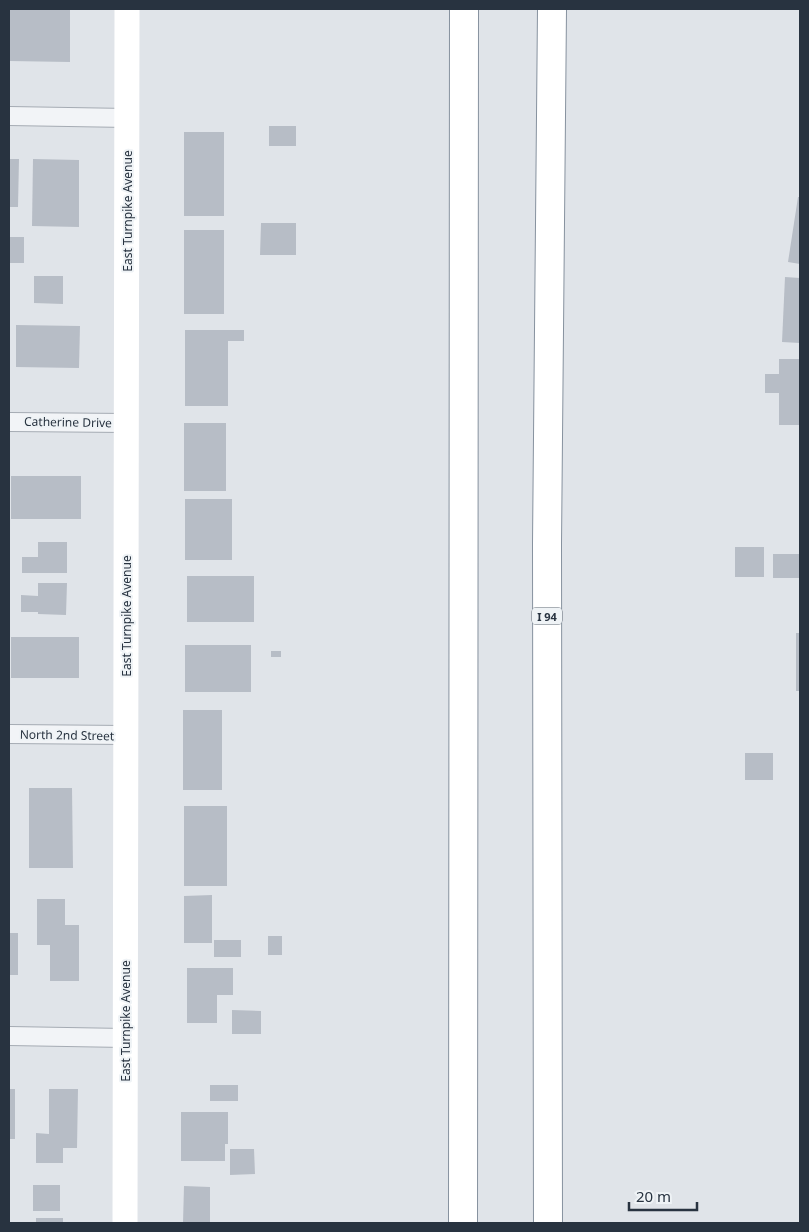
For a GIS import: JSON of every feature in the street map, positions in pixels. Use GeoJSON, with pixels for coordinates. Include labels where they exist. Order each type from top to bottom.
{"type":"FeatureCollection","features":[{"type":"Feature","properties":{"kind":"highway"},"geometry":{"type":"LineString","coordinates":[[463,1223],[464,9]]}},
{"type":"Feature","properties":{"kind":"highway","name":"I 94"},"geometry":{"type":"LineString","coordinates":[[548,1223],[547,544],[552,9]]}},
{"type":"Feature","properties":{"kind":"street","name":"East Turnpike Avenue"},"geometry":{"type":"LineString","coordinates":[[124,1223],[127,9]]}},
{"type":"Feature","properties":{"kind":"street"},"geometry":{"type":"LineString","coordinates":[[9,116],[128,118]]}},
{"type":"Feature","properties":{"kind":"street","name":"Catherine Drive"},"geometry":{"type":"LineString","coordinates":[[9,422],[127,423]]}},
{"type":"Feature","properties":{"kind":"street","name":"North 2nd Street"},"geometry":{"type":"LineString","coordinates":[[9,734],[126,735]]}},
{"type":"Feature","properties":{"kind":"street"},"geometry":{"type":"LineString","coordinates":[[9,1036],[125,1038]]}},
{"type":"Feature","properties":{"kind":"building"},"geometry":{"type":"Polygon","coordinates":[[[9,9],[70,9],[70,62],[9,61],[9,9]]]}},
{"type":"Feature","properties":{"kind":"building"},"geometry":{"type":"Polygon","coordinates":[[[269,126],[296,126],[296,146],[269,146],[269,126]]]}},
{"type":"Feature","properties":{"kind":"building"},"geometry":{"type":"Polygon","coordinates":[[[184,132],[224,132],[224,216],[184,216],[184,132]]]}},
{"type":"Feature","properties":{"kind":"building"},"geometry":{"type":"Polygon","coordinates":[[[9,159],[19,159],[18,207],[9,207],[9,159]]]}},
{"type":"Feature","properties":{"kind":"building"},"geometry":{"type":"Polygon","coordinates":[[[33,159],[79,160],[79,227],[32,226],[33,159]]]}},
{"type":"Feature","properties":{"kind":"building"},"geometry":{"type":"Polygon","coordinates":[[[798,197],[800,197],[800,264],[788,262],[798,197]]]}},
{"type":"Feature","properties":{"kind":"building"},"geometry":{"type":"Polygon","coordinates":[[[261,223],[296,223],[296,255],[260,255],[261,223]]]}},
{"type":"Feature","properties":{"kind":"building"},"geometry":{"type":"Polygon","coordinates":[[[184,230],[224,230],[224,314],[184,314],[184,230]]]}},
{"type":"Feature","properties":{"kind":"building"},"geometry":{"type":"Polygon","coordinates":[[[9,237],[24,237],[24,263],[9,263],[9,237]]]}},
{"type":"Feature","properties":{"kind":"building"},"geometry":{"type":"Polygon","coordinates":[[[34,276],[63,276],[63,304],[34,303],[34,276]]]}},
{"type":"Feature","properties":{"kind":"building"},"geometry":{"type":"Polygon","coordinates":[[[785,277],[800,278],[800,343],[782,342],[785,277]]]}},
{"type":"Feature","properties":{"kind":"building"},"geometry":{"type":"Polygon","coordinates":[[[16,325],[80,326],[79,368],[16,367],[16,325]]]}},
{"type":"Feature","properties":{"kind":"building"},"geometry":{"type":"Polygon","coordinates":[[[185,330],[244,330],[244,341],[228,341],[228,406],[185,406],[185,330]]]}},
{"type":"Feature","properties":{"kind":"building"},"geometry":{"type":"Polygon","coordinates":[[[779,359],[800,359],[800,425],[779,425],[779,393],[765,393],[765,374],[779,374],[779,359]]]}},
{"type":"Feature","properties":{"kind":"building"},"geometry":{"type":"Polygon","coordinates":[[[184,423],[226,423],[226,491],[184,491],[184,423]]]}},
{"type":"Feature","properties":{"kind":"building"},"geometry":{"type":"Polygon","coordinates":[[[11,476],[81,476],[81,519],[11,519],[11,476]]]}},
{"type":"Feature","properties":{"kind":"building"},"geometry":{"type":"Polygon","coordinates":[[[185,499],[232,499],[232,560],[185,560],[185,499]]]}},
{"type":"Feature","properties":{"kind":"building"},"geometry":{"type":"Polygon","coordinates":[[[38,542],[67,542],[67,573],[22,573],[22,557],[38,557],[38,542]]]}},
{"type":"Feature","properties":{"kind":"building"},"geometry":{"type":"Polygon","coordinates":[[[735,547],[764,547],[764,577],[735,577],[735,547]]]}},
{"type":"Feature","properties":{"kind":"building"},"geometry":{"type":"Polygon","coordinates":[[[773,554],[800,554],[800,578],[773,578],[773,554]]]}},
{"type":"Feature","properties":{"kind":"building"},"geometry":{"type":"Polygon","coordinates":[[[187,576],[254,576],[254,622],[187,622],[187,576]]]}},
{"type":"Feature","properties":{"kind":"building"},"geometry":{"type":"Polygon","coordinates":[[[38,583],[67,583],[66,615],[21,612],[21,595],[38,596],[38,583]]]}},
{"type":"Feature","properties":{"kind":"building"},"geometry":{"type":"Polygon","coordinates":[[[796,633],[800,633],[800,691],[796,691],[796,633]]]}},
{"type":"Feature","properties":{"kind":"building"},"geometry":{"type":"Polygon","coordinates":[[[11,637],[79,637],[79,678],[11,678],[11,637]]]}},
{"type":"Feature","properties":{"kind":"building"},"geometry":{"type":"Polygon","coordinates":[[[185,645],[251,645],[251,692],[185,692],[185,645]]]}},
{"type":"Feature","properties":{"kind":"building"},"geometry":{"type":"Polygon","coordinates":[[[271,651],[281,651],[281,657],[271,657],[271,651]]]}},
{"type":"Feature","properties":{"kind":"building"},"geometry":{"type":"Polygon","coordinates":[[[183,710],[222,710],[222,790],[183,790],[183,710]]]}},
{"type":"Feature","properties":{"kind":"building"},"geometry":{"type":"Polygon","coordinates":[[[745,753],[773,753],[773,780],[745,780],[745,753]]]}},
{"type":"Feature","properties":{"kind":"building"},"geometry":{"type":"Polygon","coordinates":[[[29,788],[72,788],[73,868],[29,868],[29,788]]]}},
{"type":"Feature","properties":{"kind":"building"},"geometry":{"type":"Polygon","coordinates":[[[184,806],[227,806],[227,886],[184,886],[184,806]]]}},
{"type":"Feature","properties":{"kind":"building"},"geometry":{"type":"Polygon","coordinates":[[[212,895],[212,943],[184,943],[184,896],[212,895]]]}},
{"type":"Feature","properties":{"kind":"building"},"geometry":{"type":"Polygon","coordinates":[[[37,899],[65,899],[65,925],[79,925],[79,981],[50,981],[50,945],[37,945],[37,899]]]}},
{"type":"Feature","properties":{"kind":"building"},"geometry":{"type":"Polygon","coordinates":[[[9,933],[18,933],[18,975],[9,975],[9,933]]]}},
{"type":"Feature","properties":{"kind":"building"},"geometry":{"type":"Polygon","coordinates":[[[268,936],[282,936],[282,955],[268,955],[268,936]]]}},
{"type":"Feature","properties":{"kind":"building"},"geometry":{"type":"Polygon","coordinates":[[[214,940],[241,940],[241,957],[214,957],[214,940]]]}},
{"type":"Feature","properties":{"kind":"building"},"geometry":{"type":"Polygon","coordinates":[[[187,968],[233,968],[233,995],[217,995],[217,1023],[187,1023],[187,968]]]}},
{"type":"Feature","properties":{"kind":"building"},"geometry":{"type":"Polygon","coordinates":[[[232,1010],[261,1011],[261,1034],[232,1034],[232,1010]]]}},
{"type":"Feature","properties":{"kind":"building"},"geometry":{"type":"Polygon","coordinates":[[[210,1085],[238,1085],[238,1101],[210,1101],[210,1085]]]}},
{"type":"Feature","properties":{"kind":"building"},"geometry":{"type":"Polygon","coordinates":[[[9,1089],[15,1089],[15,1139],[9,1139],[9,1089]]]}},
{"type":"Feature","properties":{"kind":"building"},"geometry":{"type":"Polygon","coordinates":[[[49,1089],[78,1089],[77,1148],[63,1148],[63,1163],[36,1163],[36,1133],[49,1134],[49,1089]]]}},
{"type":"Feature","properties":{"kind":"building"},"geometry":{"type":"Polygon","coordinates":[[[181,1112],[228,1112],[228,1144],[225,1144],[225,1161],[181,1161],[181,1112]]]}},
{"type":"Feature","properties":{"kind":"building"},"geometry":{"type":"Polygon","coordinates":[[[230,1149],[254,1149],[255,1174],[230,1175],[230,1149]]]}},
{"type":"Feature","properties":{"kind":"building"},"geometry":{"type":"Polygon","coordinates":[[[33,1185],[60,1185],[60,1211],[33,1211],[33,1185]]]}},
{"type":"Feature","properties":{"kind":"building"},"geometry":{"type":"Polygon","coordinates":[[[184,1186],[210,1187],[210,1223],[183,1223],[184,1186]]]}},
{"type":"Feature","properties":{"kind":"building"},"geometry":{"type":"Polygon","coordinates":[[[36,1218],[63,1218],[63,1223],[36,1223],[36,1218]]]}}]}
